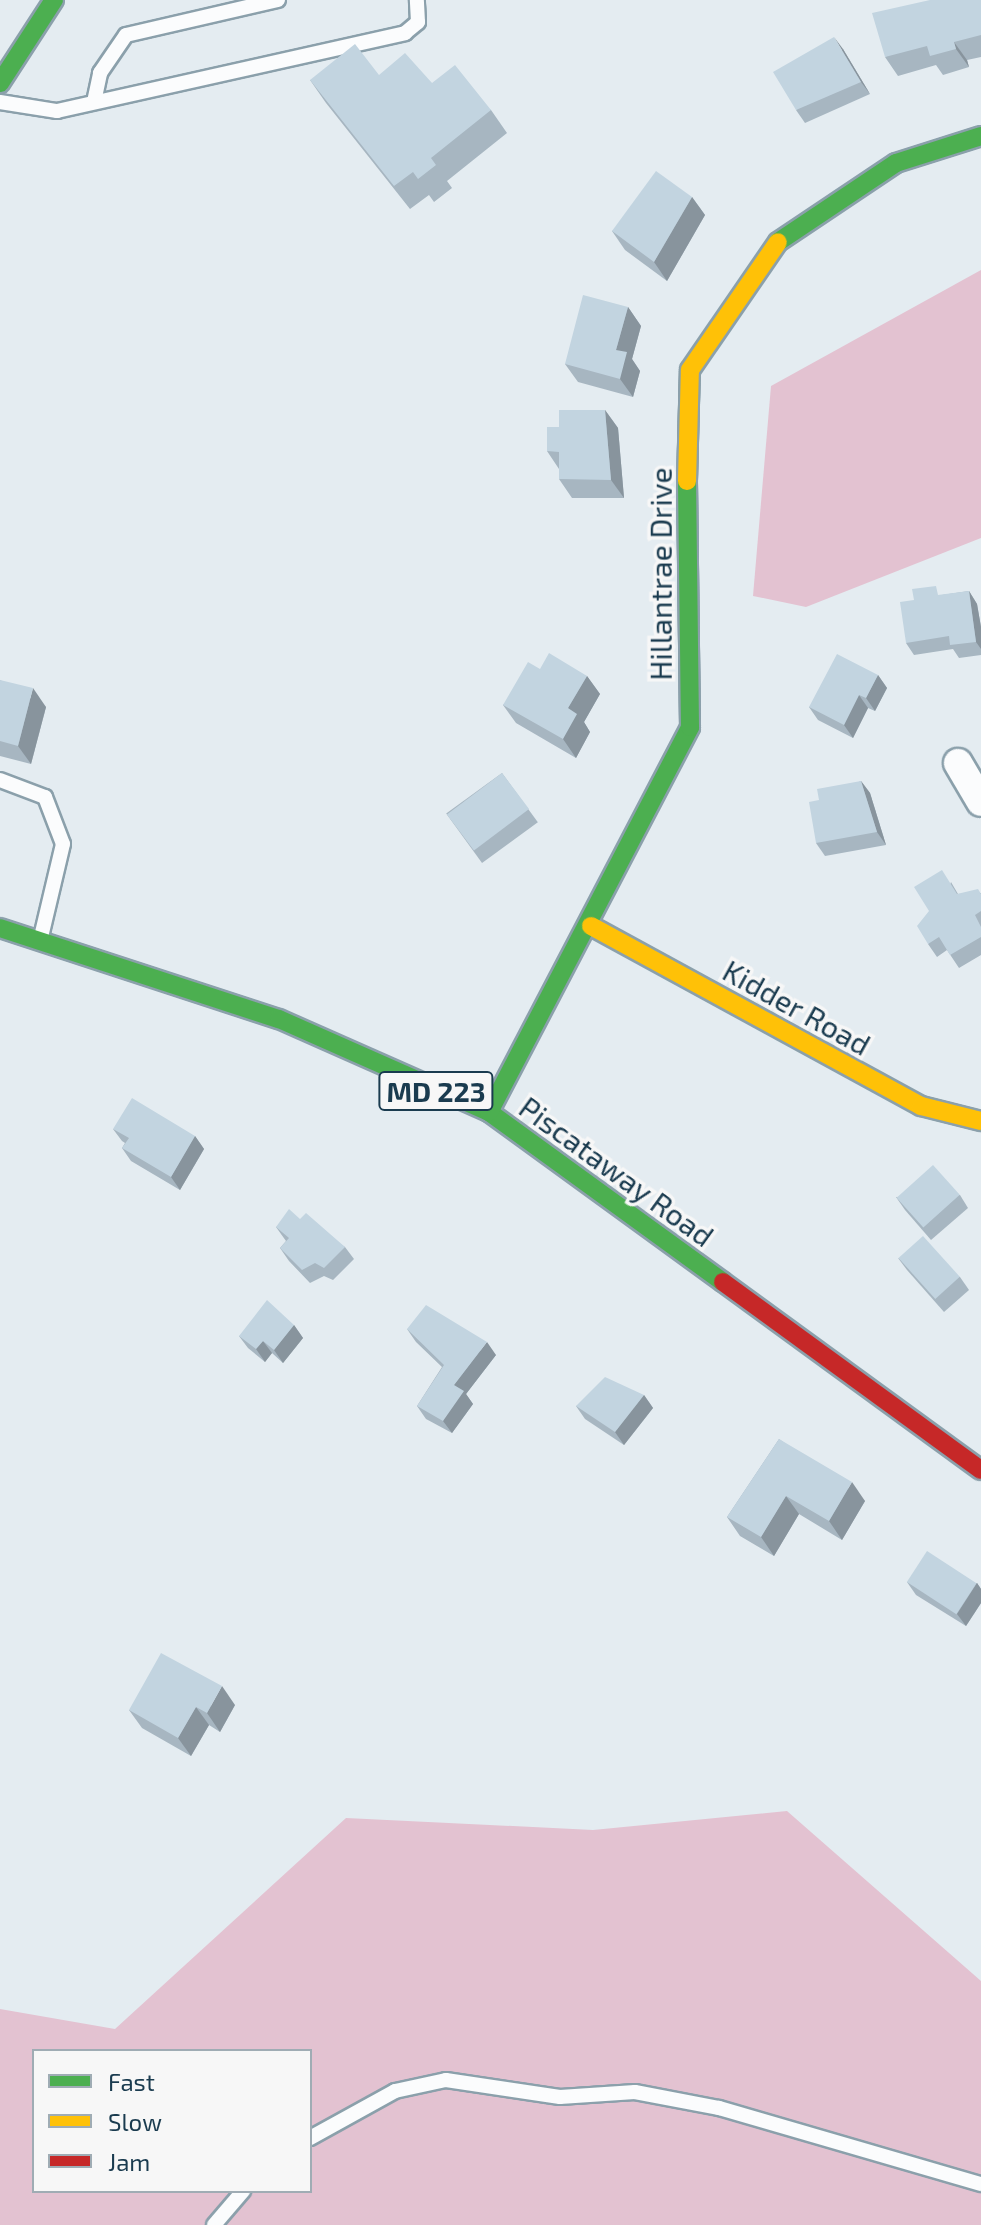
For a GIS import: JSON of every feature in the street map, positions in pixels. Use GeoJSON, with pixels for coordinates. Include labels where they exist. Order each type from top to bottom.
{"type":"FeatureCollection","features":[{"type":"Feature","properties":{"kind":"street"},"geometry":{"type":"LineString","coordinates":[[0,83],[54,0]]}},
{"type":"Feature","properties":{"kind":"street","name":"Hillantrae Drive"},"geometry":{"type":"LineString","coordinates":[[489,1112],[591,926],[587,914],[690,727],[684,586],[690,370],[767,250],[896,163],[981,136]]}},
{"type":"Feature","properties":{"kind":"street"},"geometry":{"type":"LineString","coordinates":[[958,763],[981,802]]}},
{"type":"Feature","properties":{"kind":"street","name":"Kidder Road"},"geometry":{"type":"LineString","coordinates":[[591,926],[921,1106],[981,1121]]}},
{"type":"Feature","properties":{"kind":"street","name":"Piscataway Road"},"geometry":{"type":"LineString","coordinates":[[0,928],[41,938],[279,1019],[489,1112],[981,1470]]}},
{"type":"Feature","properties":{"kind":"lane"},"geometry":{"type":"LineString","coordinates":[[94,102],[100,73],[126,35],[278,0]]}},
{"type":"Feature","properties":{"kind":"lane"},"geometry":{"type":"LineString","coordinates":[[0,102],[57,111],[405,33],[418,22],[417,0]]}},
{"type":"Feature","properties":{"kind":"lane"},"geometry":{"type":"LineString","coordinates":[[0,780],[45,797],[63,844],[41,938]]}},
{"type":"Feature","properties":{"kind":"lane"},"geometry":{"type":"LineString","coordinates":[[312,2137],[395,2091],[446,2080],[560,2097],[635,2092],[719,2108],[981,2184]]}},
{"type":"Feature","properties":{"kind":"lane"},"geometry":{"type":"LineString","coordinates":[[214,2225],[241,2193]]}},
{"type":"Feature","properties":{"kind":"shaded area"},"geometry":{"type":"Polygon","coordinates":[[[981,270],[981,538],[806,607],[753,596],[771,386],[981,270]]]}},
{"type":"Feature","properties":{"kind":"shaded area"},"geometry":{"type":"Polygon","coordinates":[[[787,1811],[981,1981],[981,2225],[0,2225],[0,2009],[115,2029],[346,1818],[593,1830],[787,1811]]]}},
{"type":"Feature","properties":{"kind":"building"},"geometry":{"type":"Polygon","coordinates":[[[930,0],[981,0],[981,35],[954,42],[956,49],[930,56],[927,46],[885,57],[872,13],[930,0]]]}},
{"type":"Feature","properties":{"kind":"building"},"geometry":{"type":"Polygon","coordinates":[[[834,37],[861,82],[796,110],[773,72],[834,37]]]}},
{"type":"Feature","properties":{"kind":"building"},"geometry":{"type":"Polygon","coordinates":[[[355,44],[379,75],[405,53],[432,83],[455,65],[491,110],[431,158],[436,165],[418,179],[413,172],[394,186],[310,80],[355,44]]]}},
{"type":"Feature","properties":{"kind":"building"},"geometry":{"type":"Polygon","coordinates":[[[656,171],[692,197],[654,262],[612,231],[656,171]]]}},
{"type":"Feature","properties":{"kind":"building"},"geometry":{"type":"Polygon","coordinates":[[[583,295],[628,307],[616,350],[627,352],[620,379],[565,364],[583,295]]]}},
{"type":"Feature","properties":{"kind":"building"},"geometry":{"type":"Polygon","coordinates":[[[559,410],[605,410],[611,480],[559,479],[559,452],[547,451],[547,427],[559,427],[559,410]]]}},
{"type":"Feature","properties":{"kind":"building"},"geometry":{"type":"Polygon","coordinates":[[[936,586],[938,595],[969,591],[976,642],[950,645],[949,636],[906,643],[900,602],[914,600],[912,589],[936,586]]]}},
{"type":"Feature","properties":{"kind":"building"},"geometry":{"type":"Polygon","coordinates":[[[549,653],[587,676],[568,708],[577,714],[563,739],[503,705],[528,662],[540,669],[549,653]]]}},
{"type":"Feature","properties":{"kind":"building"},"geometry":{"type":"Polygon","coordinates":[[[837,654],[878,675],[866,698],[859,695],[844,725],[809,707],[837,654]]]}},
{"type":"Feature","properties":{"kind":"building"},"geometry":{"type":"Polygon","coordinates":[[[0,680],[33,688],[18,746],[0,741],[0,680]]]}},
{"type":"Feature","properties":{"kind":"building"},"geometry":{"type":"Polygon","coordinates":[[[502,773],[529,809],[474,850],[447,815],[502,773]]]}},
{"type":"Feature","properties":{"kind":"building"},"geometry":{"type":"Polygon","coordinates":[[[861,781],[877,832],[816,843],[809,802],[819,800],[817,789],[861,781]]]}},
{"type":"Feature","properties":{"kind":"building"},"geometry":{"type":"Polygon","coordinates":[[[942,870],[957,894],[978,889],[981,894],[981,911],[975,915],[981,927],[981,937],[950,955],[939,937],[928,944],[917,926],[929,911],[914,887],[942,870]]]}},
{"type":"Feature","properties":{"kind":"building"},"geometry":{"type":"Polygon","coordinates":[[[132,1098],[195,1136],[171,1177],[122,1148],[129,1138],[113,1129],[132,1098]]]}},
{"type":"Feature","properties":{"kind":"building"},"geometry":{"type":"Polygon","coordinates":[[[933,1165],[960,1195],[923,1228],[897,1198],[933,1165]]]}},
{"type":"Feature","properties":{"kind":"building"},"geometry":{"type":"Polygon","coordinates":[[[289,1209],[300,1219],[306,1213],[345,1247],[324,1268],[315,1263],[302,1270],[280,1248],[289,1238],[276,1227],[289,1209]]]}},
{"type":"Feature","properties":{"kind":"building"},"geometry":{"type":"Polygon","coordinates":[[[923,1236],[960,1277],[935,1299],[898,1258],[923,1236]]]}},
{"type":"Feature","properties":{"kind":"building"},"geometry":{"type":"Polygon","coordinates":[[[267,1300],[294,1325],[274,1350],[263,1341],[256,1349],[239,1336],[267,1300]]]}},
{"type":"Feature","properties":{"kind":"building"},"geometry":{"type":"Polygon","coordinates":[[[426,1305],[487,1342],[454,1385],[464,1391],[443,1421],[417,1406],[444,1365],[407,1329],[426,1305]]]}},
{"type":"Feature","properties":{"kind":"building"},"geometry":{"type":"Polygon","coordinates":[[[605,1377],[644,1395],[615,1432],[576,1406],[605,1377]]]}},
{"type":"Feature","properties":{"kind":"building"},"geometry":{"type":"Polygon","coordinates":[[[779,1439],[852,1482],[829,1521],[786,1496],[761,1537],[727,1517],[779,1439]]]}},
{"type":"Feature","properties":{"kind":"building"},"geometry":{"type":"Polygon","coordinates":[[[927,1551],[976,1583],[956,1614],[907,1582],[927,1551]]]}},
{"type":"Feature","properties":{"kind":"building"},"geometry":{"type":"Polygon","coordinates":[[[161,1653],[222,1686],[207,1713],[196,1707],[178,1738],[129,1710],[161,1653]]]}},
{"type":"Feature","properties":{"kind":"traffic: fast"},"geometry":{"type":"LineString","coordinates":[[0,83],[54,0]]}},
{"type":"Feature","properties":{"kind":"traffic: fast"},"geometry":{"type":"LineString","coordinates":[[778,242],[896,163],[981,136]]}},
{"type":"Feature","properties":{"kind":"traffic: fast"},"geometry":{"type":"LineString","coordinates":[[489,1112],[690,727],[687,481]]}},
{"type":"Feature","properties":{"kind":"traffic: fast"},"geometry":{"type":"LineString","coordinates":[[0,928],[279,1019],[489,1112],[723,1282]]}},
{"type":"Feature","properties":{"kind":"traffic: slow"},"geometry":{"type":"LineString","coordinates":[[687,481],[690,370],[778,242]]}},
{"type":"Feature","properties":{"kind":"traffic: slow"},"geometry":{"type":"LineString","coordinates":[[591,926],[921,1106],[981,1121]]}},
{"type":"Feature","properties":{"kind":"traffic: jam"},"geometry":{"type":"LineString","coordinates":[[723,1282],[981,1470]]}}]}
